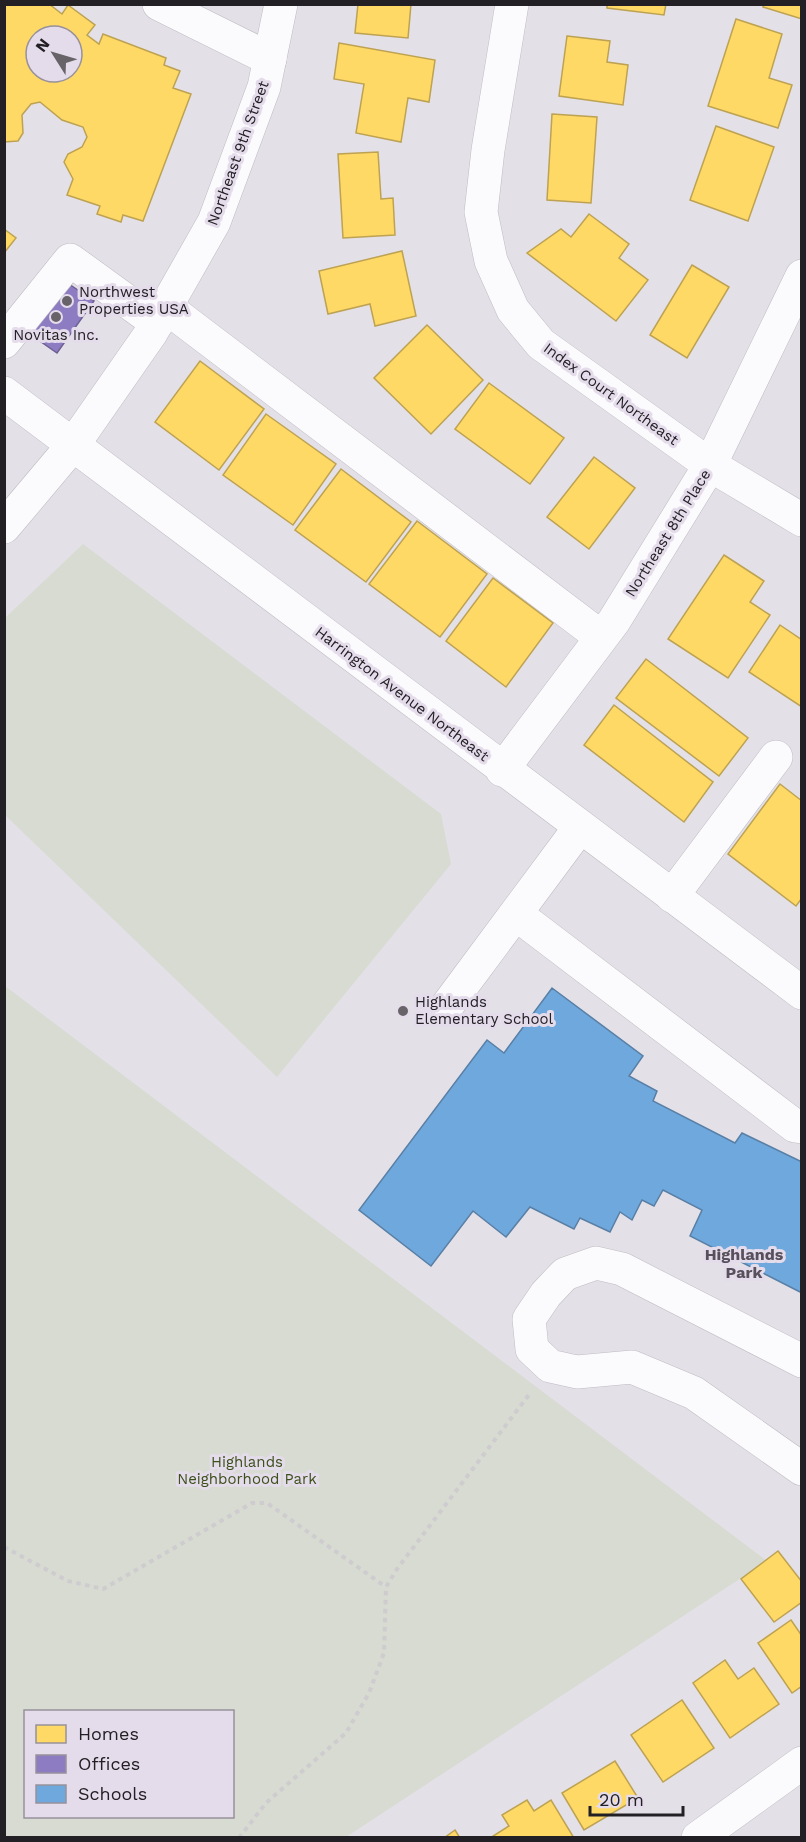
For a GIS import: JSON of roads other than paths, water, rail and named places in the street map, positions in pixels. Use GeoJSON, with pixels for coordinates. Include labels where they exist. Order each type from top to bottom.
{"type":"FeatureCollection","features":[{"type":"Feature","properties":{"kind":"street"},"geometry":{"type":"LineString","coordinates":[[159,4],[270,59]]}},
{"type":"Feature","properties":{"kind":"street","name":"Northeast 9th Street"},"geometry":{"type":"LineString","coordinates":[[5,524],[73,445],[161,315],[214,222],[264,87],[281,4]]}},
{"type":"Feature","properties":{"kind":"street","name":"Index Court Northeast"},"geometry":{"type":"LineString","coordinates":[[512,4],[488,150],[481,212],[491,261],[513,310],[541,345],[710,465],[801,520]]}},
{"type":"Feature","properties":{"kind":"street"},"geometry":{"type":"LineString","coordinates":[[4,342],[69,260],[161,315],[601,637]]}},
{"type":"Feature","properties":{"kind":"street","name":"Northeast 8th Place"},"geometry":{"type":"LineString","coordinates":[[502,770],[614,621],[710,465],[801,276]]}},
{"type":"Feature","properties":{"kind":"street","name":"Harrington Avenue Northeast"},"geometry":{"type":"LineString","coordinates":[[4,393],[801,993]]}},
{"type":"Feature","properties":{"kind":"street"},"geometry":{"type":"LineString","coordinates":[[672,896],[776,757]]}},
{"type":"Feature","properties":{"kind":"street"},"geometry":{"type":"LineString","coordinates":[[447,1006],[580,828]]}},
{"type":"Feature","properties":{"kind":"street"},"geometry":{"type":"LineString","coordinates":[[516,914],[795,1126],[801,1127]]}},
{"type":"Feature","properties":{"kind":"street"},"geometry":{"type":"LineString","coordinates":[[801,1361],[622,1269],[596,1263],[565,1274],[546,1294],[529,1318],[532,1349],[550,1366],[577,1372],[632,1367],[694,1393],[801,1469]]}},
{"type":"Feature","properties":{"kind":"street"},"geometry":{"type":"LineString","coordinates":[[700,1837],[801,1762]]}},
{"type":"Feature","properties":{"kind":"place","name":"Northwest Properties USA"},"geometry":{"type":"Point","coordinates":[67,301]}},
{"type":"Feature","properties":{"kind":"place","name":"Novitas Inc."},"geometry":{"type":"Point","coordinates":[56,317]}},
{"type":"Feature","properties":{"kind":"place","name":"Highlands Elementary School"},"geometry":{"type":"Point","coordinates":[403,1011]}},
{"type":"Feature","properties":{"kind":"district","name":"Highlands Park"},"geometry":{"type":"Point","coordinates":[744,1263]}},
{"type":"Feature","properties":{"kind":"park label","name":"Highlands Neighborhood Park"},"geometry":{"type":"Point","coordinates":[247,1470]}}]}
